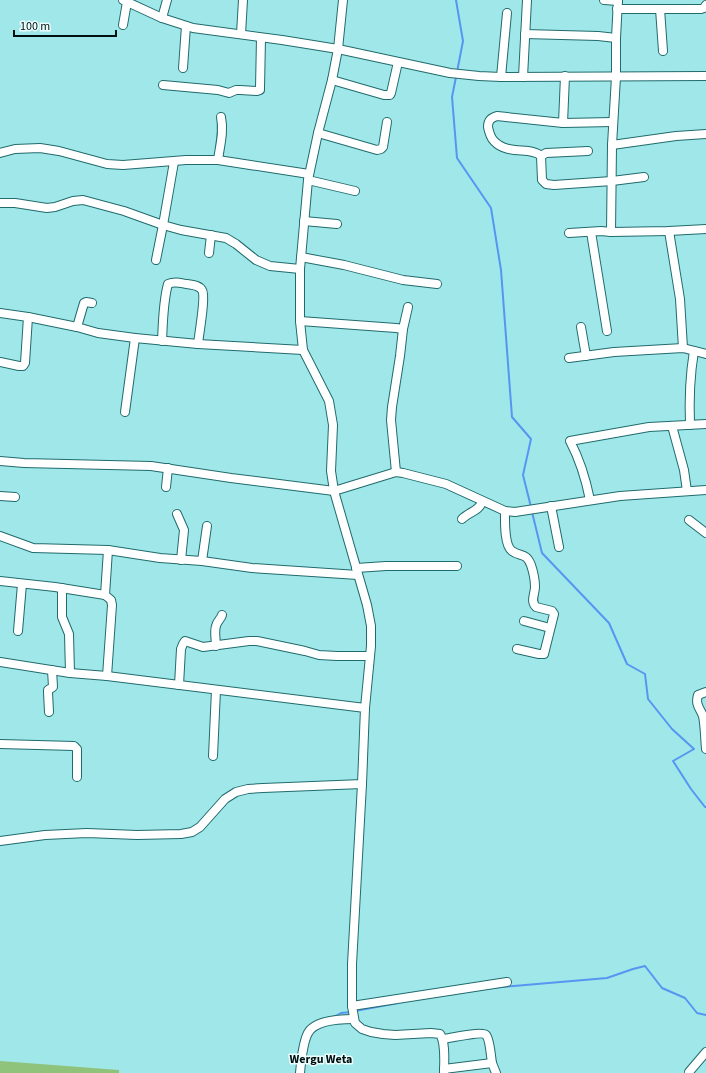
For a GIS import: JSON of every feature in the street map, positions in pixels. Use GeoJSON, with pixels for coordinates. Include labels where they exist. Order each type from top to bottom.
{"type":"FeatureCollection","features":[{"type":"Feature","properties":{"kind":"street"},"geometry":{"type":"LineString","coordinates":[[162,18],[167,0]]}},
{"type":"Feature","properties":{"kind":"street"},"geometry":{"type":"LineString","coordinates":[[241,34],[243,0]]}},
{"type":"Feature","properties":{"kind":"street"},"geometry":{"type":"LineString","coordinates":[[343,0],[338,49],[332,80],[308,177],[300,268],[300,321],[303,350],[329,401],[333,425],[331,472],[334,491],[367,605],[371,626],[365,708],[352,964],[353,1012],[355,1023],[362,1029],[371,1032],[395,1035],[440,1034],[443,1039],[444,1071],[475,1065],[492,1064]]}},
{"type":"Feature","properties":{"kind":"street"},"geometry":{"type":"LineString","coordinates":[[523,77],[527,0]]}},
{"type":"Feature","properties":{"kind":"street"},"geometry":{"type":"LineString","coordinates":[[604,0],[660,9],[701,9],[706,5]]}},
{"type":"Feature","properties":{"kind":"street"},"geometry":{"type":"LineString","coordinates":[[123,25],[125,1],[162,18],[186,26],[338,49],[450,73],[502,77],[706,76]]}},
{"type":"Feature","properties":{"kind":"street"},"geometry":{"type":"LineString","coordinates":[[611,232],[612,145],[618,3]]}},
{"type":"Feature","properties":{"kind":"street"},"geometry":{"type":"LineString","coordinates":[[660,9],[663,51]]}},
{"type":"Feature","properties":{"kind":"street"},"geometry":{"type":"LineString","coordinates":[[502,77],[507,13]]}},
{"type":"Feature","properties":{"kind":"street"},"geometry":{"type":"LineString","coordinates":[[183,68],[186,26]]}},
{"type":"Feature","properties":{"kind":"street"},"geometry":{"type":"LineString","coordinates":[[525,34],[598,36],[616,38]]}},
{"type":"Feature","properties":{"kind":"street"},"geometry":{"type":"LineString","coordinates":[[163,85],[218,90],[229,93],[236,90],[260,90],[261,38]]}},
{"type":"Feature","properties":{"kind":"street"},"geometry":{"type":"LineString","coordinates":[[332,80],[384,95],[390,95],[398,62]]}},
{"type":"Feature","properties":{"kind":"street"},"geometry":{"type":"LineString","coordinates":[[563,123],[565,76]]}},
{"type":"Feature","properties":{"kind":"street"},"geometry":{"type":"LineString","coordinates":[[541,156],[533,152],[499,147],[489,134],[489,121],[497,116],[563,123],[614,122]]}},
{"type":"Feature","properties":{"kind":"street"},"geometry":{"type":"LineString","coordinates":[[218,160],[223,133],[221,118]]}},
{"type":"Feature","properties":{"kind":"street"},"geometry":{"type":"LineString","coordinates":[[318,133],[377,150],[383,147],[387,122]]}},
{"type":"Feature","properties":{"kind":"street"},"geometry":{"type":"LineString","coordinates":[[612,145],[676,136],[706,134]]}},
{"type":"Feature","properties":{"kind":"street"},"geometry":{"type":"LineString","coordinates":[[0,153],[15,149],[40,148],[59,151],[107,164],[123,165],[186,160],[218,160],[308,177],[355,191]]}},
{"type":"Feature","properties":{"kind":"street"},"geometry":{"type":"LineString","coordinates":[[541,156],[546,153],[588,151]]}},
{"type":"Feature","properties":{"kind":"street"},"geometry":{"type":"LineString","coordinates":[[541,156],[542,180],[546,184],[554,185],[612,181],[644,177]]}},
{"type":"Feature","properties":{"kind":"street"},"geometry":{"type":"LineString","coordinates":[[156,260],[174,162]]}},
{"type":"Feature","properties":{"kind":"street"},"geometry":{"type":"LineString","coordinates":[[0,203],[16,203],[47,208],[83,200],[124,211],[181,230],[226,238],[256,260],[270,266],[300,268]]}},
{"type":"Feature","properties":{"kind":"street"},"geometry":{"type":"LineString","coordinates":[[304,221],[337,224]]}},
{"type":"Feature","properties":{"kind":"street"},"geometry":{"type":"LineString","coordinates":[[569,233],[669,231],[706,228]]}},
{"type":"Feature","properties":{"kind":"street"},"geometry":{"type":"LineString","coordinates":[[669,231],[680,299],[682,348]]}},
{"type":"Feature","properties":{"kind":"street"},"geometry":{"type":"LineString","coordinates":[[591,232],[607,331]]}},
{"type":"Feature","properties":{"kind":"street"},"geometry":{"type":"LineString","coordinates":[[209,253],[210,235]]}},
{"type":"Feature","properties":{"kind":"street"},"geometry":{"type":"LineString","coordinates":[[301,257],[344,265],[403,280],[437,284]]}},
{"type":"Feature","properties":{"kind":"street"},"geometry":{"type":"LineString","coordinates":[[162,341],[166,291],[168,284],[173,282],[201,288],[203,303],[198,344]]}},
{"type":"Feature","properties":{"kind":"street"},"geometry":{"type":"LineString","coordinates":[[77,327],[84,303],[86,302],[92,304]]}},
{"type":"Feature","properties":{"kind":"street"},"geometry":{"type":"LineString","coordinates":[[396,472],[392,407],[403,329],[408,307]]}},
{"type":"Feature","properties":{"kind":"street"},"geometry":{"type":"LineString","coordinates":[[0,314],[28,317],[98,333],[135,338],[198,344],[303,350]]}},
{"type":"Feature","properties":{"kind":"street"},"geometry":{"type":"LineString","coordinates":[[0,362],[20,366],[25,364],[28,317]]}},
{"type":"Feature","properties":{"kind":"street"},"geometry":{"type":"LineString","coordinates":[[300,321],[403,329]]}},
{"type":"Feature","properties":{"kind":"street"},"geometry":{"type":"LineString","coordinates":[[581,327],[586,356]]}},
{"type":"Feature","properties":{"kind":"street"},"geometry":{"type":"LineString","coordinates":[[125,412],[135,338]]}},
{"type":"Feature","properties":{"kind":"street"},"geometry":{"type":"LineString","coordinates":[[569,358],[614,352],[682,348],[706,354]]}},
{"type":"Feature","properties":{"kind":"street"},"geometry":{"type":"LineString","coordinates":[[690,425],[689,400],[694,351]]}},
{"type":"Feature","properties":{"kind":"street"},"geometry":{"type":"LineString","coordinates":[[590,500],[585,478],[576,452],[570,441],[649,427],[706,424]]}},
{"type":"Feature","properties":{"kind":"street"},"geometry":{"type":"LineString","coordinates":[[672,426],[682,464],[686,491]]}},
{"type":"Feature","properties":{"kind":"street"},"geometry":{"type":"LineString","coordinates":[[0,460],[24,463],[151,466],[334,491],[396,472],[446,484],[505,512],[515,512],[620,496],[706,490]]}},
{"type":"Feature","properties":{"kind":"street"},"geometry":{"type":"LineString","coordinates":[[166,487],[168,468]]}},
{"type":"Feature","properties":{"kind":"street"},"geometry":{"type":"LineString","coordinates":[[0,496],[15,497]]}},
{"type":"Feature","properties":{"kind":"street"},"geometry":{"type":"LineString","coordinates":[[462,519],[478,510],[482,502]]}},
{"type":"Feature","properties":{"kind":"street"},"geometry":{"type":"LineString","coordinates":[[547,507],[559,546]]}},
{"type":"Feature","properties":{"kind":"street"},"geometry":{"type":"LineString","coordinates":[[505,512],[507,541],[509,547],[512,551],[524,555],[531,565],[535,586],[534,606],[554,612],[554,618],[544,654],[517,649]]}},
{"type":"Feature","properties":{"kind":"street"},"geometry":{"type":"LineString","coordinates":[[177,514],[184,530],[181,560]]}},
{"type":"Feature","properties":{"kind":"street"},"geometry":{"type":"LineString","coordinates":[[689,520],[706,533]]}},
{"type":"Feature","properties":{"kind":"street"},"geometry":{"type":"LineString","coordinates":[[202,561],[207,526]]}},
{"type":"Feature","properties":{"kind":"street"},"geometry":{"type":"LineString","coordinates":[[0,536],[33,548],[108,550],[160,558],[202,561],[252,568],[357,571],[386,566],[458,566]]}},
{"type":"Feature","properties":{"kind":"street"},"geometry":{"type":"LineString","coordinates":[[105,595],[108,550]]}},
{"type":"Feature","properties":{"kind":"street"},"geometry":{"type":"LineString","coordinates":[[0,581],[62,588],[105,595],[111,600],[112,605],[106,676]]}},
{"type":"Feature","properties":{"kind":"street"},"geometry":{"type":"LineString","coordinates":[[18,631],[22,584]]}},
{"type":"Feature","properties":{"kind":"street"},"geometry":{"type":"LineString","coordinates":[[62,588],[62,617],[69,634],[70,674]]}},
{"type":"Feature","properties":{"kind":"street"},"geometry":{"type":"LineString","coordinates":[[216,646],[216,627],[217,623],[222,618],[222,615]]}},
{"type":"Feature","properties":{"kind":"street"},"geometry":{"type":"LineString","coordinates":[[524,621],[550,628]]}},
{"type":"Feature","properties":{"kind":"street"},"geometry":{"type":"LineString","coordinates":[[179,685],[181,649],[182,644],[185,641],[203,647],[257,641],[328,656],[370,656]]}},
{"type":"Feature","properties":{"kind":"street"},"geometry":{"type":"LineString","coordinates":[[0,662],[70,674],[106,676],[365,708]]}},
{"type":"Feature","properties":{"kind":"street"},"geometry":{"type":"LineString","coordinates":[[49,712],[48,690],[53,687],[52,670]]}},
{"type":"Feature","properties":{"kind":"street"},"geometry":{"type":"LineString","coordinates":[[213,756],[216,690]]}},
{"type":"Feature","properties":{"kind":"street"},"geometry":{"type":"LineString","coordinates":[[706,692],[698,695],[697,700],[702,716],[706,749]]}},
{"type":"Feature","properties":{"kind":"street"},"geometry":{"type":"LineString","coordinates":[[0,744],[74,746],[77,749],[77,777]]}},
{"type":"Feature","properties":{"kind":"street"},"geometry":{"type":"LineString","coordinates":[[0,841],[45,835],[87,833],[137,835],[181,834],[192,832],[200,827],[225,799],[236,792],[262,788],[362,784]]}},
{"type":"Feature","properties":{"kind":"street"},"geometry":{"type":"LineString","coordinates":[[300,1073],[309,1031],[317,1026],[353,1012],[507,982]]}},
{"type":"Feature","properties":{"kind":"street"},"geometry":{"type":"LineString","coordinates":[[443,1039],[473,1034],[486,1035],[492,1064],[496,1073]]}},
{"type":"Feature","properties":{"kind":"street"},"geometry":{"type":"LineString","coordinates":[[689,1072],[706,1052]]}},
{"type":"Feature","properties":{"kind":"green space"},"geometry":{"type":"Polygon","coordinates":[[[0,1061],[119,1070],[119,1073],[0,1073],[0,1061]]]}},
{"type":"Feature","properties":{"kind":"waterway"},"geometry":{"type":"LineString","coordinates":[[456,0],[463,41],[457,72]]}},
{"type":"Feature","properties":{"kind":"waterway"},"geometry":{"type":"LineString","coordinates":[[456,77],[452,97],[457,158],[491,208],[501,270],[512,417],[531,439],[523,475],[531,507]]}},
{"type":"Feature","properties":{"kind":"waterway"},"geometry":{"type":"LineString","coordinates":[[532,512],[542,553],[609,623],[627,664],[645,674],[648,699],[672,729],[694,749],[673,761],[691,789],[706,807]]}},
{"type":"Feature","properties":{"kind":"waterway"},"geometry":{"type":"LineString","coordinates":[[491,988],[607,978],[645,966],[662,988],[685,998],[697,1013],[706,1015]]}},
{"type":"Feature","properties":{"kind":"waterway"},"geometry":{"type":"LineString","coordinates":[[355,1011],[398,1003]]}},
{"type":"Feature","properties":{"kind":"waterway"},"geometry":{"type":"LineString","coordinates":[[334,1017],[341,1013],[351,1012]]}},
{"type":"Feature","properties":{"kind":"district","name":"Wergu Weta"},"geometry":{"type":"Point","coordinates":[321,1059]}}]}
